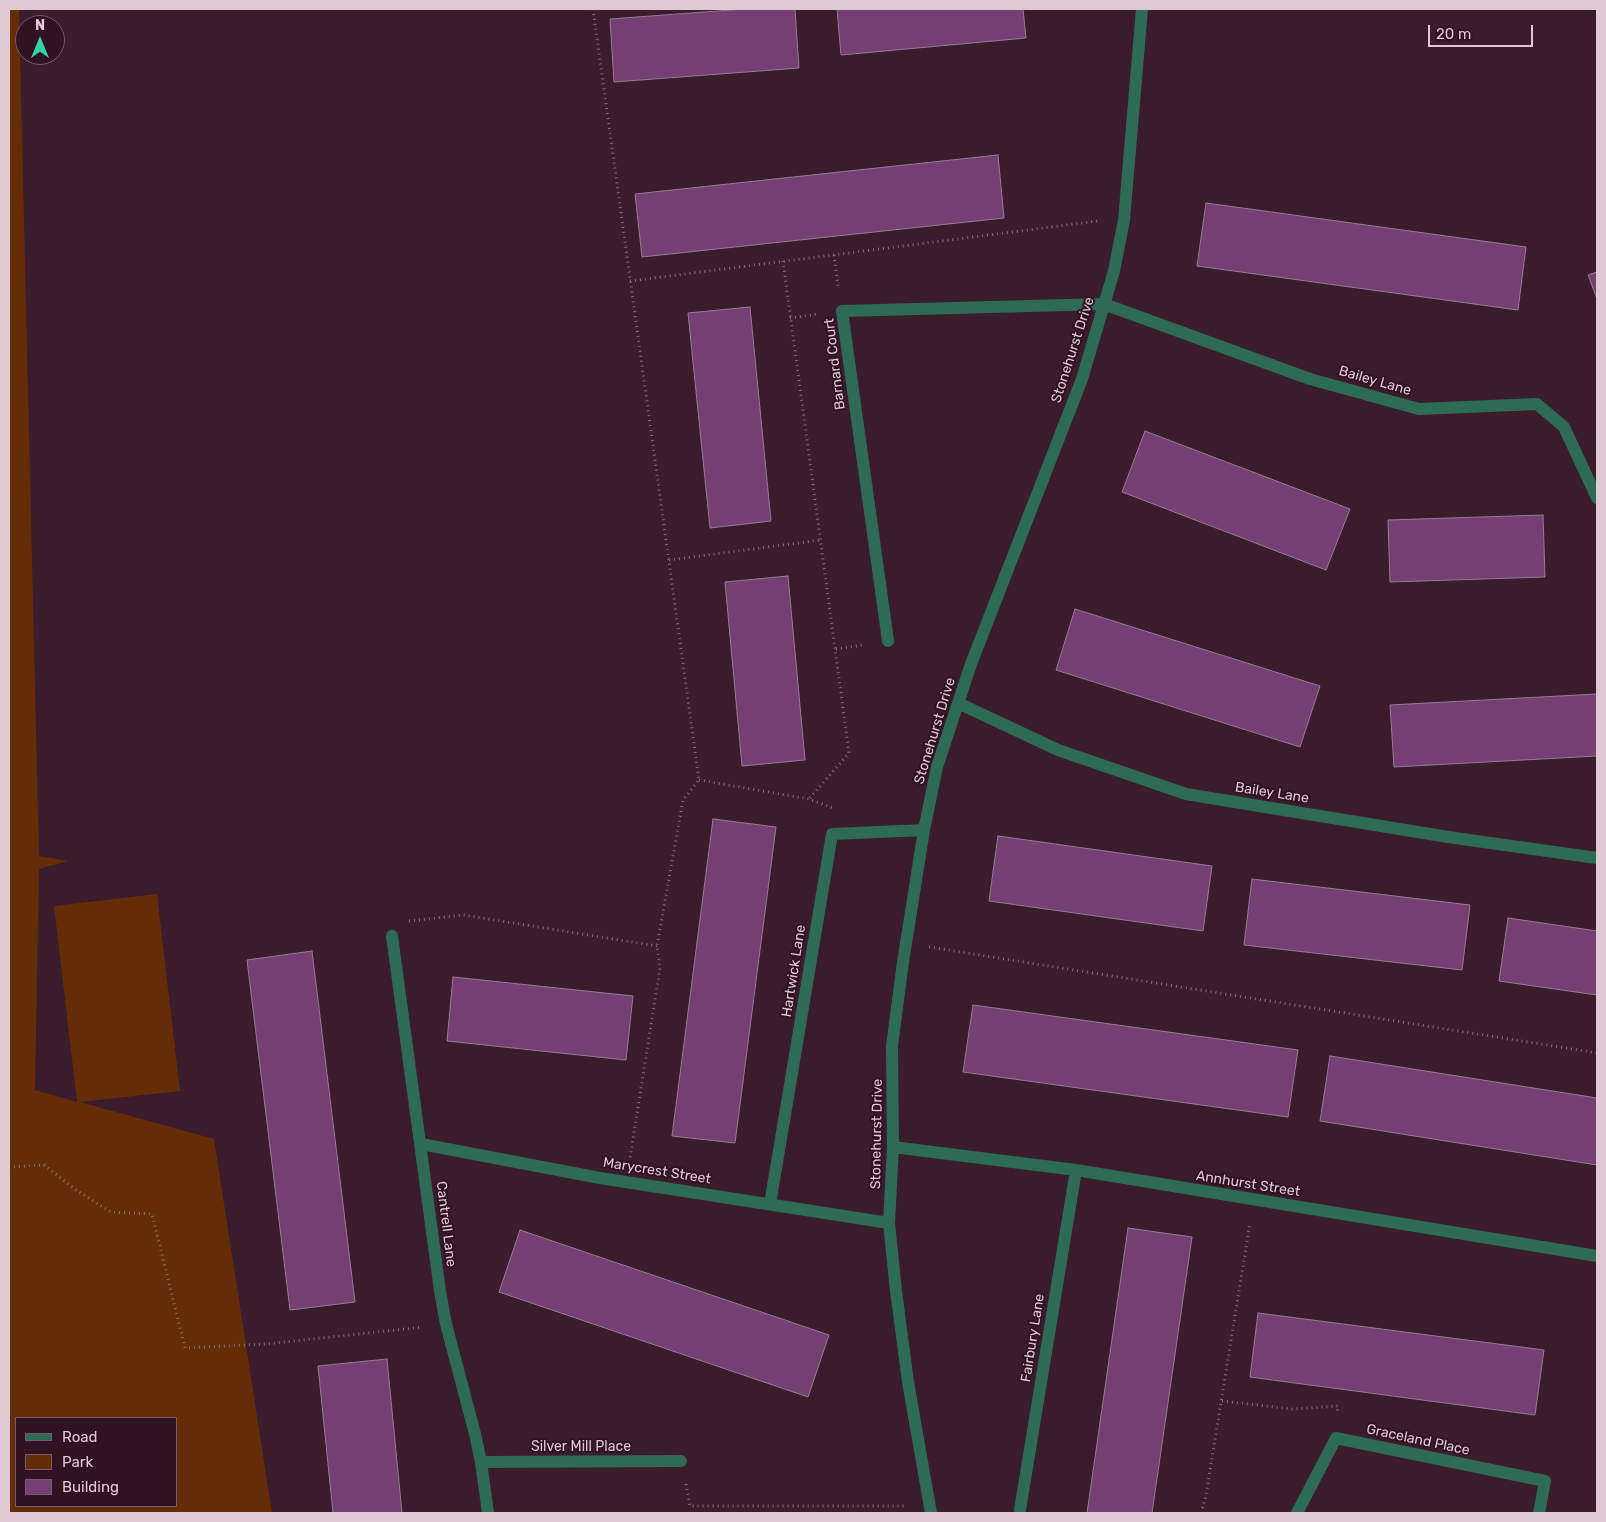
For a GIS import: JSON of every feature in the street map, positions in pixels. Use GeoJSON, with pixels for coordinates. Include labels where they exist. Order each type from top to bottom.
{"type":"FeatureCollection","features":[{"type":"Feature","properties":{"kind":"street","name":"Stonehurst Drive"},"geometry":{"type":"LineString","coordinates":[[931,1513],[908,1382],[889,1223],[893,1147],[892,1046],[902,962],[924,830],[937,767],[971,664],[1082,379],[1114,271],[1124,220],[1142,9]]}},
{"type":"Feature","properties":{"kind":"street","name":"Barnard Court"},"geometry":{"type":"LineString","coordinates":[[888,641],[842,312],[1104,304]]}},
{"type":"Feature","properties":{"kind":"street","name":"Bailey Lane"},"geometry":{"type":"LineString","coordinates":[[1104,304],[1310,379],[1419,409],[1537,404],[1564,427],[1597,498]]}},
{"type":"Feature","properties":{"kind":"street","name":"Bailey Lane"},"geometry":{"type":"LineString","coordinates":[[958,703],[1058,750],[1186,794],[1448,837],[1597,858]]}},
{"type":"Feature","properties":{"kind":"street","name":"Hartwick Lane"},"geometry":{"type":"LineString","coordinates":[[770,1204],[832,834],[924,830]]}},
{"type":"Feature","properties":{"kind":"street","name":"Cantrell Lane"},"geometry":{"type":"LineString","coordinates":[[392,936],[413,1104],[421,1144],[440,1291],[446,1324],[481,1462],[488,1513]]}},
{"type":"Feature","properties":{"kind":"street","name":"Marycrest Street"},"geometry":{"type":"LineString","coordinates":[[421,1144],[600,1178],[889,1223]]}},
{"type":"Feature","properties":{"kind":"street","name":"Annhurst Street"},"geometry":{"type":"LineString","coordinates":[[893,1147],[1076,1170],[1597,1256]]}},
{"type":"Feature","properties":{"kind":"street","name":"Fairbury Lane"},"geometry":{"type":"LineString","coordinates":[[1020,1510],[1076,1170]]}},
{"type":"Feature","properties":{"kind":"street","name":"Graceland Place"},"geometry":{"type":"LineString","coordinates":[[1298,1513],[1336,1438],[1544,1481],[1539,1513]]}},
{"type":"Feature","properties":{"kind":"street","name":"Silver Mill Place"},"geometry":{"type":"LineString","coordinates":[[481,1462],[681,1462]]}},
{"type":"Feature","properties":{"kind":"path"},"geometry":{"type":"LineString","coordinates":[[593,9],[699,780],[682,800],[657,946],[660,968],[633,1139]]}},
{"type":"Feature","properties":{"kind":"path"},"geometry":{"type":"LineString","coordinates":[[630,281],[1087,221]]}},
{"type":"Feature","properties":{"kind":"path"},"geometry":{"type":"LineString","coordinates":[[834,255],[842,312]]}},
{"type":"Feature","properties":{"kind":"path"},"geometry":{"type":"LineString","coordinates":[[783,261],[849,752],[809,799]]}},
{"type":"Feature","properties":{"kind":"path"},"geometry":{"type":"LineString","coordinates":[[669,560],[821,540]]}},
{"type":"Feature","properties":{"kind":"path"},"geometry":{"type":"LineString","coordinates":[[699,780],[809,799],[834,808]]}},
{"type":"Feature","properties":{"kind":"path"},"geometry":{"type":"LineString","coordinates":[[410,920],[463,914],[657,946]]}},
{"type":"Feature","properties":{"kind":"path"},"geometry":{"type":"LineString","coordinates":[[933,947],[1597,1053]]}},
{"type":"Feature","properties":{"kind":"path"},"geometry":{"type":"LineString","coordinates":[[9,1167],[44,1165],[76,1190],[111,1212],[152,1214],[185,1348],[266,1344],[446,1324]]}},
{"type":"Feature","properties":{"kind":"path"},"geometry":{"type":"LineString","coordinates":[[1201,1513],[1206,1495],[1222,1401],[1250,1224]]}},
{"type":"Feature","properties":{"kind":"path"},"geometry":{"type":"LineString","coordinates":[[1222,1401],[1292,1409],[1338,1406]]}},
{"type":"Feature","properties":{"kind":"path"},"geometry":{"type":"LineString","coordinates":[[690,1506],[892,1507]]}},
{"type":"Feature","properties":{"kind":"green space"},"geometry":{"type":"Polygon","coordinates":[[[9,9],[19,9],[19,15],[15,15],[15,65],[20,65],[39,856],[68,861],[39,869],[35,1090],[77,1102],[54,906],[157,894],[180,1091],[80,1102],[214,1139],[272,1513],[9,1513],[9,9]]]}},
{"type":"Feature","properties":{"kind":"building"},"geometry":{"type":"Polygon","coordinates":[[[745,9],[795,9],[799,68],[614,82],[610,19],[745,9]]]}},
{"type":"Feature","properties":{"kind":"building"},"geometry":{"type":"Polygon","coordinates":[[[837,9],[1023,9],[1026,38],[841,55],[837,9]]]}},
{"type":"Feature","properties":{"kind":"building"},"geometry":{"type":"Polygon","coordinates":[[[998,155],[1004,218],[642,257],[635,194],[998,155]]]}},
{"type":"Feature","properties":{"kind":"building"},"geometry":{"type":"Polygon","coordinates":[[[1206,203],[1526,247],[1518,310],[1197,266],[1206,203]]]}},
{"type":"Feature","properties":{"kind":"building"},"geometry":{"type":"Polygon","coordinates":[[[1597,272],[1597,299],[1588,275],[1597,272]]]}},
{"type":"Feature","properties":{"kind":"building"},"geometry":{"type":"Polygon","coordinates":[[[750,307],[771,521],[710,528],[688,313],[750,307]]]}},
{"type":"Feature","properties":{"kind":"building"},"geometry":{"type":"Polygon","coordinates":[[[1145,431],[1350,509],[1326,570],[1122,492],[1145,431]]]}},
{"type":"Feature","properties":{"kind":"building"},"geometry":{"type":"Polygon","coordinates":[[[1543,515],[1545,577],[1390,582],[1388,520],[1543,515]]]}},
{"type":"Feature","properties":{"kind":"building"},"geometry":{"type":"Polygon","coordinates":[[[788,576],[805,760],[742,766],[725,582],[788,576]]]}},
{"type":"Feature","properties":{"kind":"building"},"geometry":{"type":"Polygon","coordinates":[[[1075,609],[1320,686],[1300,747],[1056,670],[1075,609]]]}},
{"type":"Feature","properties":{"kind":"building"},"geometry":{"type":"Polygon","coordinates":[[[1597,694],[1597,756],[1394,767],[1390,705],[1597,694]]]}},
{"type":"Feature","properties":{"kind":"building"},"geometry":{"type":"Polygon","coordinates":[[[713,819],[776,827],[735,1143],[672,1136],[713,819]]]}},
{"type":"Feature","properties":{"kind":"building"},"geometry":{"type":"Polygon","coordinates":[[[998,836],[1212,866],[1203,931],[989,901],[998,836]]]}},
{"type":"Feature","properties":{"kind":"building"},"geometry":{"type":"Polygon","coordinates":[[[1252,879],[1470,905],[1462,970],[1244,945],[1252,879]]]}},
{"type":"Feature","properties":{"kind":"building"},"geometry":{"type":"Polygon","coordinates":[[[1508,918],[1597,931],[1597,995],[1499,981],[1508,918]]]}},
{"type":"Feature","properties":{"kind":"building"},"geometry":{"type":"Polygon","coordinates":[[[312,951],[355,1302],[290,1310],[247,960],[312,951]]]}},
{"type":"Feature","properties":{"kind":"building"},"geometry":{"type":"Polygon","coordinates":[[[453,977],[633,996],[626,1060],[447,1041],[453,977]]]}},
{"type":"Feature","properties":{"kind":"building"},"geometry":{"type":"Polygon","coordinates":[[[973,1005],[1298,1050],[1288,1117],[963,1072],[973,1005]]]}},
{"type":"Feature","properties":{"kind":"building"},"geometry":{"type":"Polygon","coordinates":[[[1330,1056],[1597,1098],[1597,1165],[1320,1121],[1330,1056]]]}},
{"type":"Feature","properties":{"kind":"building"},"geometry":{"type":"Polygon","coordinates":[[[1128,1228],[1192,1237],[1152,1513],[1087,1513],[1128,1228]]]}},
{"type":"Feature","properties":{"kind":"building"},"geometry":{"type":"Polygon","coordinates":[[[520,1230],[829,1335],[808,1397],[499,1292],[520,1230]]]}},
{"type":"Feature","properties":{"kind":"building"},"geometry":{"type":"Polygon","coordinates":[[[1258,1313],[1544,1350],[1535,1415],[1250,1377],[1258,1313]]]}},
{"type":"Feature","properties":{"kind":"building"},"geometry":{"type":"Polygon","coordinates":[[[387,1359],[402,1513],[333,1513],[318,1366],[387,1359]]]}}]}
